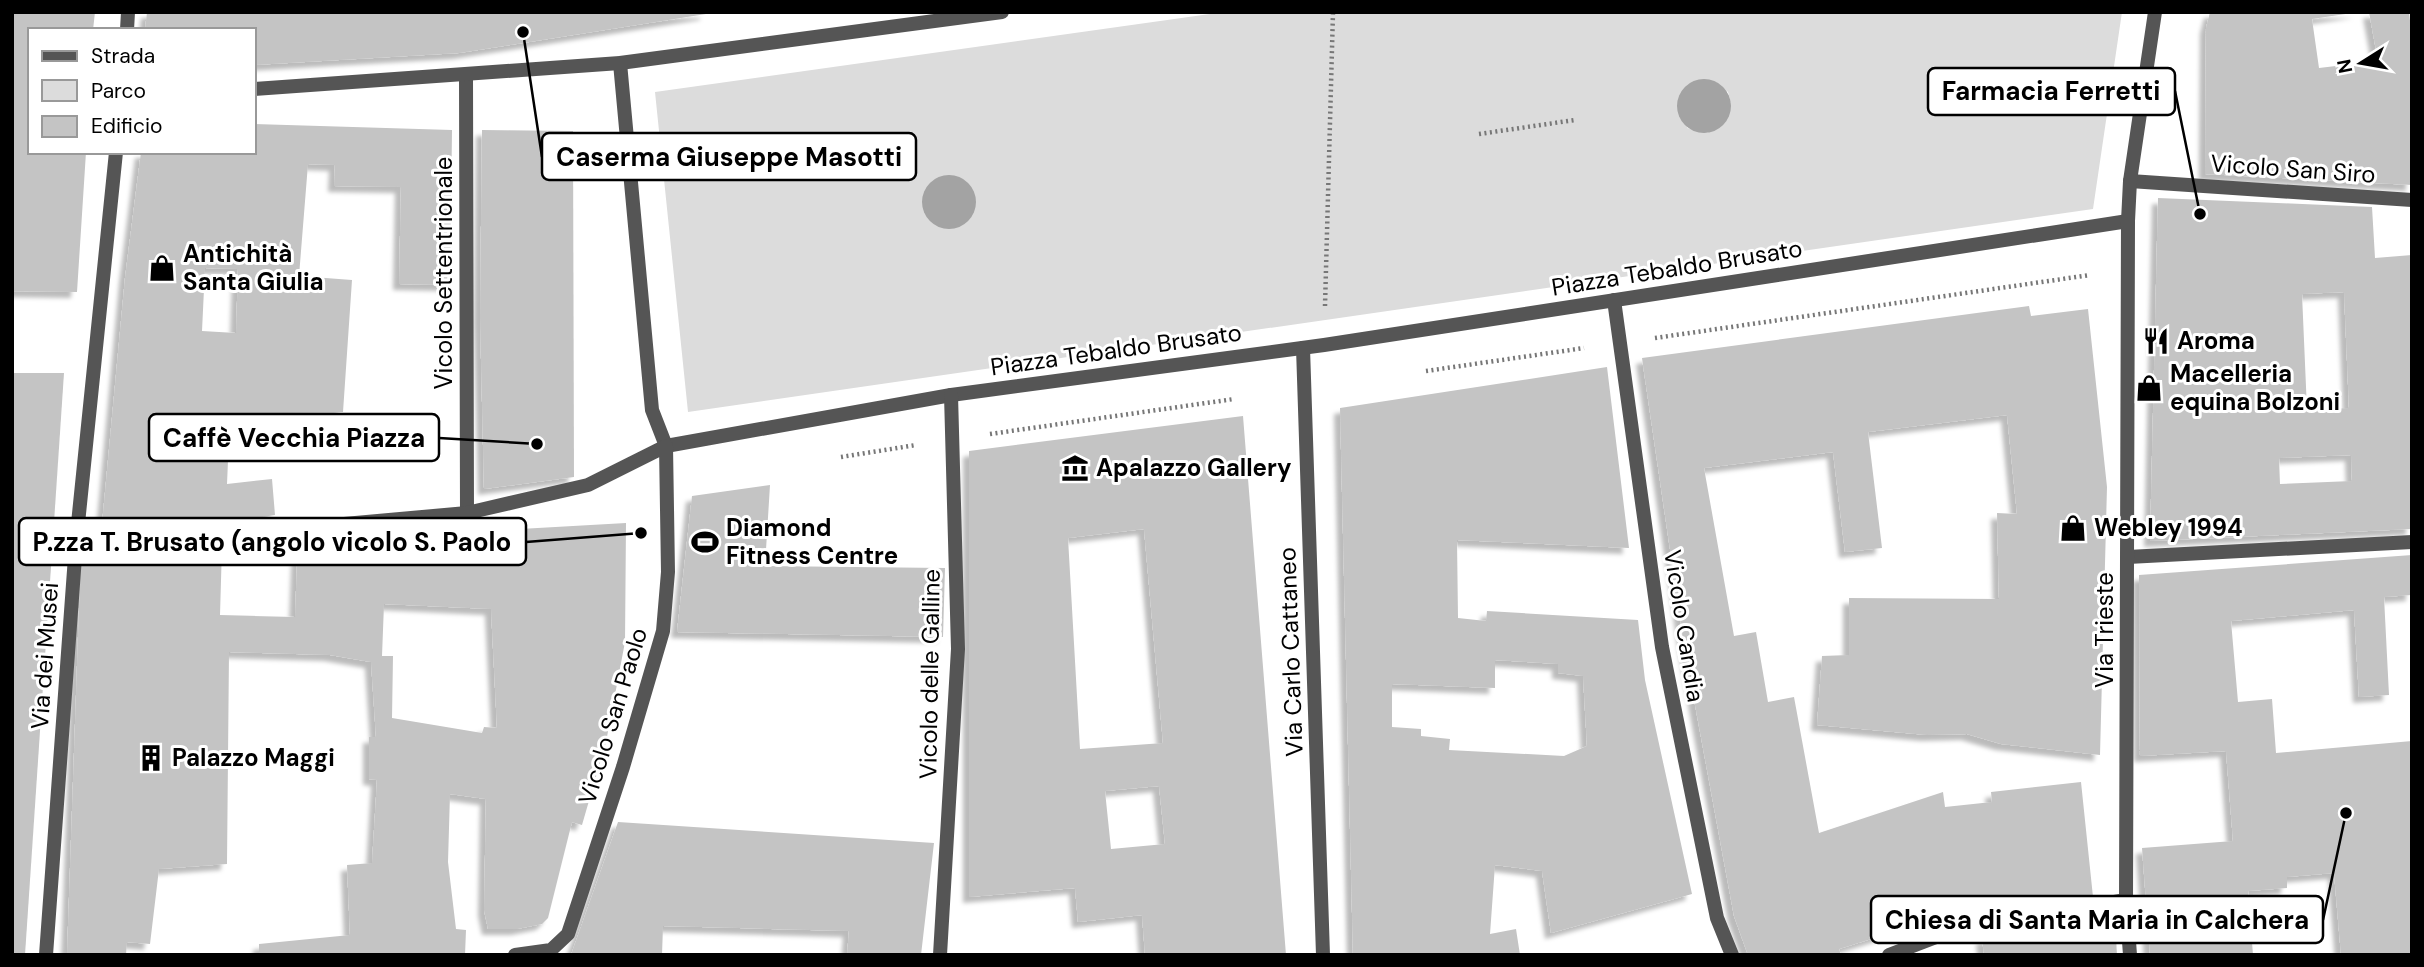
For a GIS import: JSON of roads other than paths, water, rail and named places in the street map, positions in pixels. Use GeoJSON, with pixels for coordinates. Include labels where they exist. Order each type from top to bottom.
{"type":"FeatureCollection","features":[{"type":"Feature","properties":{"kind":"street"},"geometry":{"type":"LineString","coordinates":[[256,89],[620,62],[1002,12]]}},
{"type":"Feature","properties":{"kind":"street"},"geometry":{"type":"LineString","coordinates":[[2128,221],[2130,181],[2155,12]]}},
{"type":"Feature","properties":{"kind":"street"},"geometry":{"type":"LineString","coordinates":[[76,543],[164,540],[467,513],[588,485],[666,446],[652,410],[620,62]]}},
{"type":"Feature","properties":{"kind":"street","name":"Vicolo Settentrionale"},"geometry":{"type":"LineString","coordinates":[[466,75],[467,513]]}},
{"type":"Feature","properties":{"kind":"street","name":"Via dei Musei"},"geometry":{"type":"LineString","coordinates":[[46,955],[76,543],[116,154]]}},
{"type":"Feature","properties":{"kind":"street","name":"Vicolo San Siro"},"geometry":{"type":"LineString","coordinates":[[2130,181],[2412,200]]}},
{"type":"Feature","properties":{"kind":"street","name":"Piazza Tebaldo Brusato"},"geometry":{"type":"LineString","coordinates":[[666,446],[951,395],[1303,348],[2128,221]]}},
{"type":"Feature","properties":{"kind":"street","name":"Via Trieste"},"geometry":{"type":"LineString","coordinates":[[2128,221],[2126,900],[2130,955]]}},
{"type":"Feature","properties":{"kind":"street","name":"Vicolo Candia"},"geometry":{"type":"LineString","coordinates":[[1614,300],[1662,648],[1717,918],[1732,955]]}},
{"type":"Feature","properties":{"kind":"street","name":"Via Carlo Cattaneo"},"geometry":{"type":"LineString","coordinates":[[1303,348],[1323,955]]}},
{"type":"Feature","properties":{"kind":"street","name":"Vicolo delle Galline"},"geometry":{"type":"LineString","coordinates":[[940,955],[958,649],[951,395]]}},
{"type":"Feature","properties":{"kind":"street","name":"Vicolo San Paolo"},"geometry":{"type":"LineString","coordinates":[[515,955],[551,950],[568,934],[623,767],[663,631],[668,572],[666,446]]}},
{"type":"Feature","properties":{"kind":"street"},"geometry":{"type":"LineString","coordinates":[[2128,557],[2412,542]]}},
{"type":"Feature","properties":{"kind":"street"},"geometry":{"type":"LineString","coordinates":[[1889,955],[1957,929],[2126,900]]}},
{"type":"Feature","properties":{"kind":"place","name":"Caserma Giuseppe Masotti"},"geometry":{"type":"Point","coordinates":[523,32]}},
{"type":"Feature","properties":{"kind":"place","name":"Farmacia Ferretti"},"geometry":{"type":"Point","coordinates":[2200,214]}},
{"type":"Feature","properties":{"kind":"place","name":"Antichità Santa Giulia"},"geometry":{"type":"Point","coordinates":[162,268]}},
{"type":"Feature","properties":{"kind":"place","name":"Aroma"},"geometry":{"type":"Point","coordinates":[2156,341]}},
{"type":"Feature","properties":{"kind":"place","name":"Macelleria equina Bolzoni"},"geometry":{"type":"Point","coordinates":[2149,388]}},
{"type":"Feature","properties":{"kind":"place","name":"Caffè Vecchia Piazza"},"geometry":{"type":"Point","coordinates":[537,444]}},
{"type":"Feature","properties":{"kind":"place","name":"Apalazzo Gallery"},"geometry":{"type":"Point","coordinates":[1075,468]}},
{"type":"Feature","properties":{"kind":"place","name":"Webley 1994"},"geometry":{"type":"Point","coordinates":[2073,528]}},
{"type":"Feature","properties":{"kind":"place","name":"P.zza T. Brusato (angolo vicolo S. Paolo"},"geometry":{"type":"Point","coordinates":[641,533]}},
{"type":"Feature","properties":{"kind":"place","name":"Diamond Fitness Centre"},"geometry":{"type":"Point","coordinates":[705,542]}},
{"type":"Feature","properties":{"kind":"place","name":"Palazzo Maggi"},"geometry":{"type":"Point","coordinates":[151,758]}},
{"type":"Feature","properties":{"kind":"place","name":"Chiesa di Santa Maria in Calchera"},"geometry":{"type":"Point","coordinates":[2346,813]}}]}
